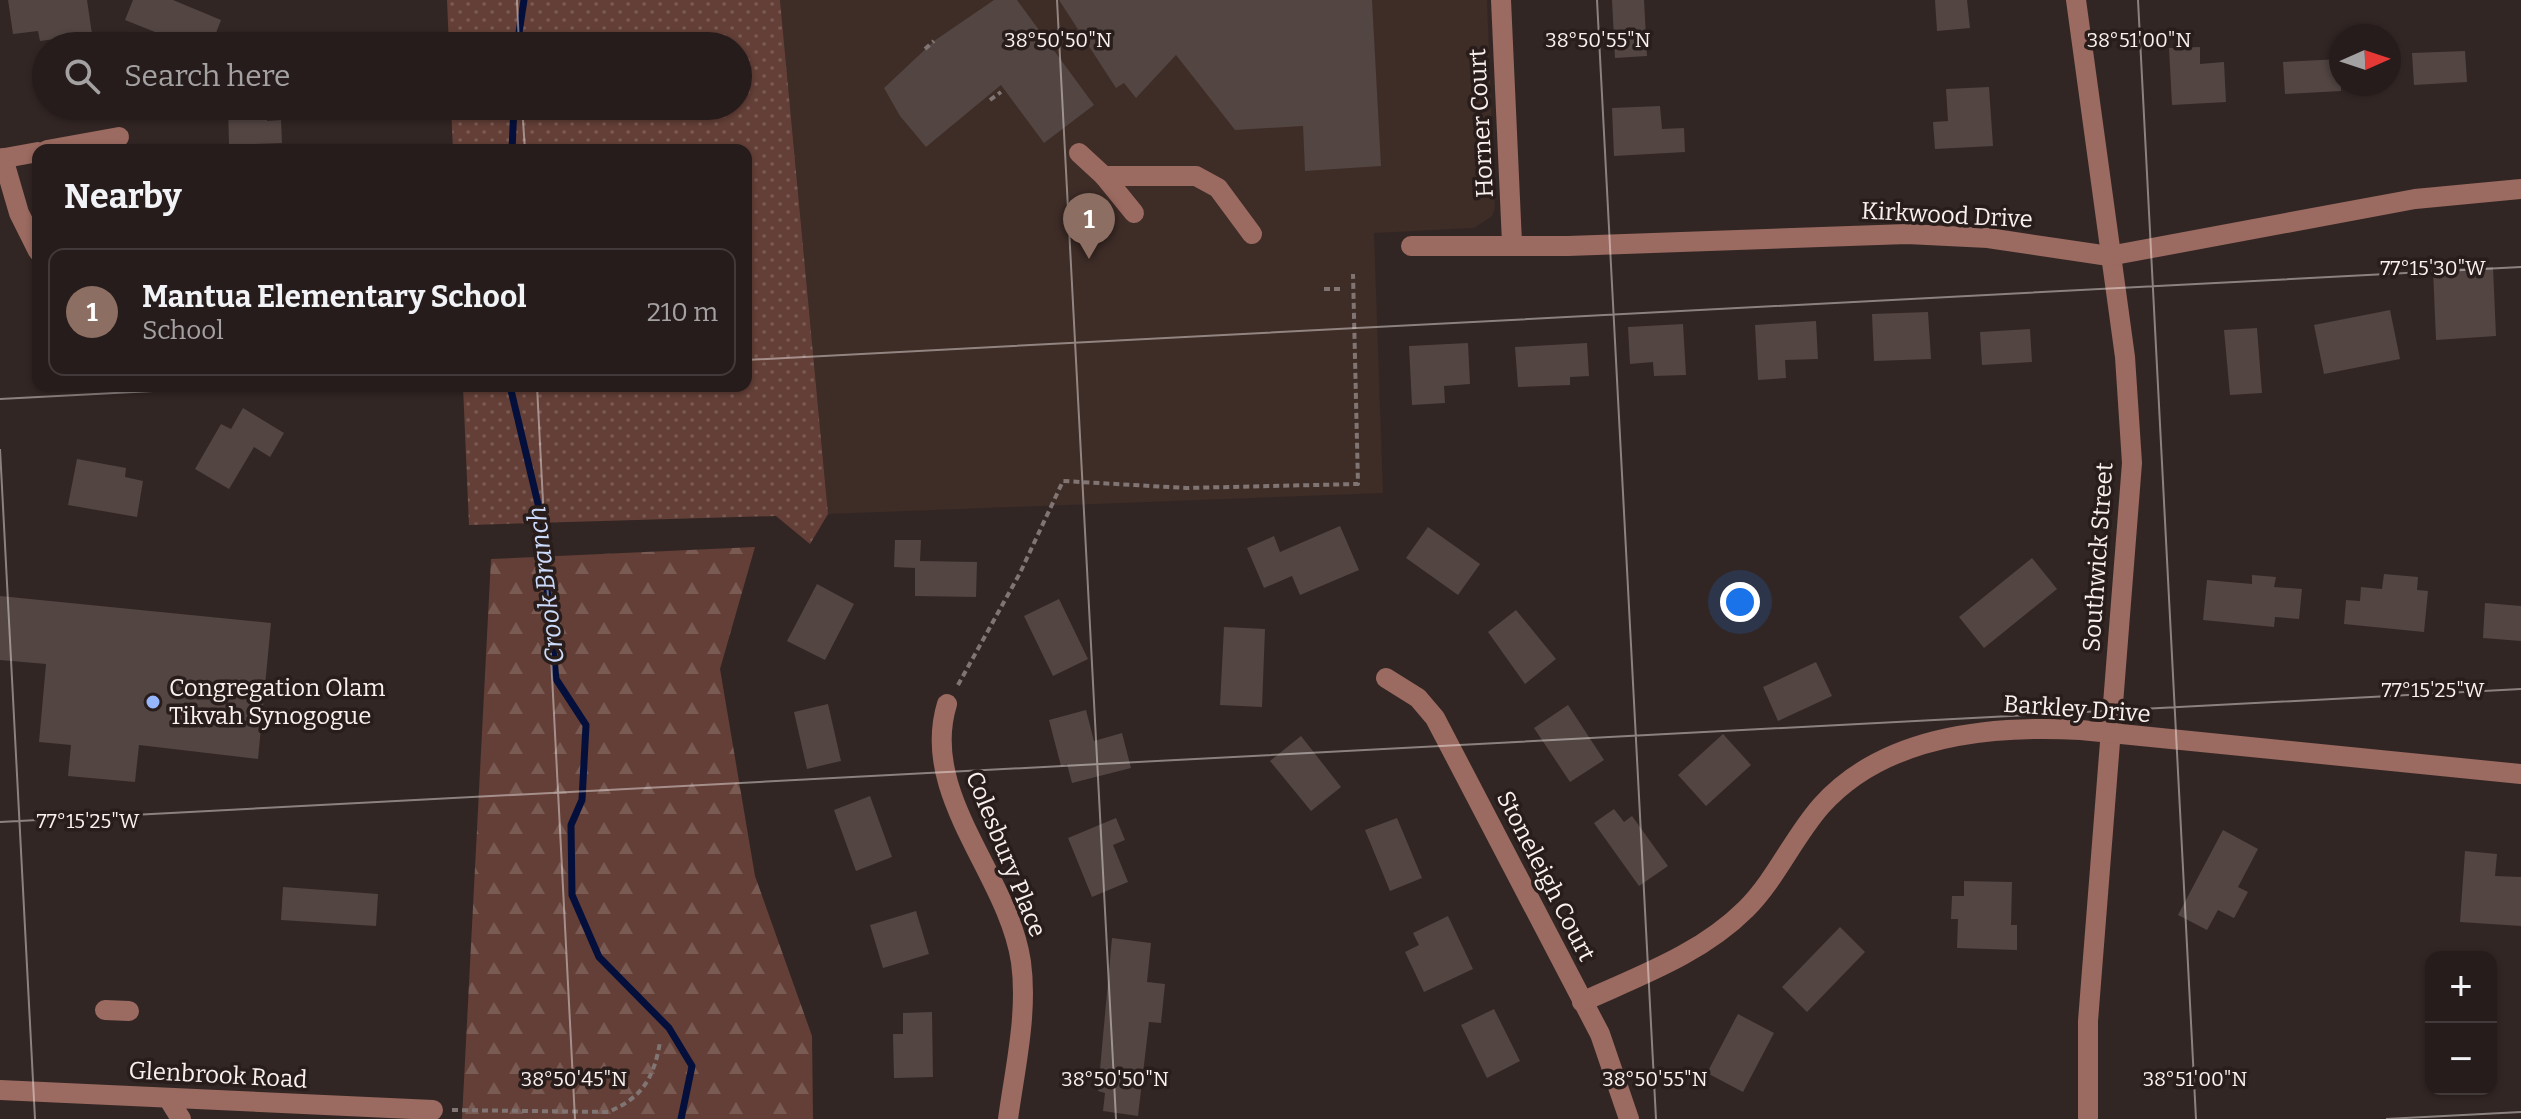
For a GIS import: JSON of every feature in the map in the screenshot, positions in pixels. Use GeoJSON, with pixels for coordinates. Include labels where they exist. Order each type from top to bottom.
{"type":"FeatureCollection","features":[{"type":"Feature","properties":{"kind":"street","name":"Horner Court"},"geometry":{"type":"LineString","coordinates":[[1501,0],[1512,243]]}},
{"type":"Feature","properties":{"kind":"street","name":"Southwick Street"},"geometry":{"type":"LineString","coordinates":[[2076,0],[2125,357],[2132,463],[2088,1021],[2088,1119]]}},
{"type":"Feature","properties":{"kind":"street"},"geometry":{"type":"LineString","coordinates":[[80,144],[119,137]]}},
{"type":"Feature","properties":{"kind":"street"},"geometry":{"type":"LineString","coordinates":[[32,153],[2,158],[19,213],[32,239]]}},
{"type":"Feature","properties":{"kind":"street"},"geometry":{"type":"LineString","coordinates":[[1079,153],[1104,176],[1134,213]]}},
{"type":"Feature","properties":{"kind":"street"},"geometry":{"type":"LineString","coordinates":[[1104,176],[1196,176],[1218,188],[1252,234]]}},
{"type":"Feature","properties":{"kind":"street","name":"Kirkwood Drive"},"geometry":{"type":"LineString","coordinates":[[1411,246],[1512,243],[1568,246],[1907,234],[1988,238],[2109,256],[2415,199],[2521,189]]}},
{"type":"Feature","properties":{"kind":"street","name":"Stoneleigh Court"},"geometry":{"type":"LineString","coordinates":[[1386,678],[1418,698],[1435,718],[1600,1034],[1629,1119]]}},
{"type":"Feature","properties":{"kind":"street","name":"Colesbury Place"},"geometry":{"type":"LineString","coordinates":[[947,704],[939,731],[948,781],[1011,925],[1021,960],[1021,1016],[1008,1119]]}},
{"type":"Feature","properties":{"kind":"street","name":"Barkley Drive"},"geometry":{"type":"LineString","coordinates":[[1582,1002],[1669,962],[1729,925],[1763,890],[1823,804],[1850,781],[1878,765],[1931,743],[1991,729],[2025,727],[2521,774]]}},
{"type":"Feature","properties":{"kind":"street"},"geometry":{"type":"LineString","coordinates":[[105,1010],[129,1011]]}},
{"type":"Feature","properties":{"kind":"street","name":"Glenbrook Road"},"geometry":{"type":"LineString","coordinates":[[0,1090],[168,1098],[385,1115],[433,1110]]}},
{"type":"Feature","properties":{"kind":"street"},"geometry":{"type":"LineString","coordinates":[[168,1098],[181,1119]]}},
{"type":"Feature","properties":{"kind":"path"},"geometry":{"type":"LineString","coordinates":[[925,49],[934,41]]}},
{"type":"Feature","properties":{"kind":"path"},"geometry":{"type":"LineString","coordinates":[[990,100],[1001,92]]}},
{"type":"Feature","properties":{"kind":"path"},"geometry":{"type":"LineString","coordinates":[[947,704],[1020,573],[1063,481],[1186,488],[1358,484],[1353,274]]}},
{"type":"Feature","properties":{"kind":"path"},"geometry":{"type":"LineString","coordinates":[[1324,289],[1342,289]]}},
{"type":"Feature","properties":{"kind":"path"},"geometry":{"type":"LineString","coordinates":[[433,1110],[608,1112],[630,1103],[644,1088],[656,1067],[660,1042]]}},
{"type":"Feature","properties":{"kind":"shaded area"},"geometry":{"type":"Polygon","coordinates":[[[780,0],[1487,0],[1495,208],[1492,216],[1474,228],[1374,233],[1383,493],[828,514],[780,0]]]}},
{"type":"Feature","properties":{"kind":"green space"},"geometry":{"type":"Polygon","coordinates":[[[447,0],[780,0],[828,514],[810,544],[776,516],[469,525],[463,392],[752,392],[752,144],[453,144],[452,120],[752,120],[752,32],[448,32],[447,0]]]}},
{"type":"Feature","properties":{"kind":"green space"},"geometry":{"type":"Polygon","coordinates":[[[755,547],[720,669],[755,876],[812,1036],[813,1119],[462,1119],[491,559],[755,547]]]}},
{"type":"Feature","properties":{"kind":"building"},"geometry":{"type":"Polygon","coordinates":[[[8,0],[87,0],[92,32],[13,34],[8,0]]]}},
{"type":"Feature","properties":{"kind":"building"},"geometry":{"type":"Polygon","coordinates":[[[133,0],[173,0],[221,20],[216,32],[155,32],[125,20],[133,0]]]}},
{"type":"Feature","properties":{"kind":"building"},"geometry":{"type":"Polygon","coordinates":[[[994,0],[1017,0],[1094,105],[1044,143],[1001,85],[926,147],[900,116],[884,88],[934,41],[994,0]]]}},
{"type":"Feature","properties":{"kind":"building"},"geometry":{"type":"Polygon","coordinates":[[[1059,0],[1372,0],[1381,166],[1305,171],[1303,126],[1235,130],[1176,55],[1136,98],[1124,83],[1116,88],[1059,0]]]}},
{"type":"Feature","properties":{"kind":"building"},"geometry":{"type":"Polygon","coordinates":[[[1612,0],[1644,0],[1647,56],[1615,58],[1612,0]]]}},
{"type":"Feature","properties":{"kind":"building"},"geometry":{"type":"Polygon","coordinates":[[[1935,0],[1967,0],[1970,28],[1937,31],[1935,0]]]}},
{"type":"Feature","properties":{"kind":"building"},"geometry":{"type":"Polygon","coordinates":[[[2200,47],[2200,64],[2224,62],[2226,102],[2172,105],[2169,48],[2200,47]]]}},
{"type":"Feature","properties":{"kind":"building"},"geometry":{"type":"Polygon","coordinates":[[[2465,51],[2467,82],[2414,85],[2412,53],[2465,51]]]}},
{"type":"Feature","properties":{"kind":"building"},"geometry":{"type":"Polygon","coordinates":[[[2329,60],[2329,92],[2285,94],[2283,62],[2329,60]]]}},
{"type":"Feature","properties":{"kind":"building"},"geometry":{"type":"Polygon","coordinates":[[[1989,87],[1993,146],[1935,149],[1933,122],[1948,121],[1946,89],[1989,87]]]}},
{"type":"Feature","properties":{"kind":"building"},"geometry":{"type":"Polygon","coordinates":[[[1660,106],[1662,129],[1684,128],[1685,152],[1614,156],[1612,108],[1660,106]]]}},
{"type":"Feature","properties":{"kind":"building"},"geometry":{"type":"Polygon","coordinates":[[[228,120],[281,120],[282,143],[229,144],[228,120]]]}},
{"type":"Feature","properties":{"kind":"building"},"geometry":{"type":"Polygon","coordinates":[[[2493,267],[2496,336],[2436,340],[2433,269],[2493,267]]]}},
{"type":"Feature","properties":{"kind":"building"},"geometry":{"type":"Polygon","coordinates":[[[2390,310],[2400,359],[2324,374],[2314,325],[2390,310]]]}},
{"type":"Feature","properties":{"kind":"building"},"geometry":{"type":"Polygon","coordinates":[[[1928,312],[1931,359],[1874,361],[1872,314],[1928,312]]]}},
{"type":"Feature","properties":{"kind":"building"},"geometry":{"type":"Polygon","coordinates":[[[1816,321],[1818,359],[1785,360],[1786,378],[1758,380],[1755,325],[1816,321]]]}},
{"type":"Feature","properties":{"kind":"building"},"geometry":{"type":"Polygon","coordinates":[[[1683,324],[1686,375],[1654,376],[1653,362],[1630,364],[1628,327],[1683,324]]]}},
{"type":"Feature","properties":{"kind":"building"},"geometry":{"type":"Polygon","coordinates":[[[2257,328],[2262,393],[2230,395],[2224,330],[2257,328]]]}},
{"type":"Feature","properties":{"kind":"building"},"geometry":{"type":"Polygon","coordinates":[[[2030,329],[2032,362],[1982,365],[1980,332],[2030,329]]]}},
{"type":"Feature","properties":{"kind":"building"},"geometry":{"type":"Polygon","coordinates":[[[1468,343],[1470,384],[1444,386],[1445,403],[1412,405],[1409,346],[1468,343]]]}},
{"type":"Feature","properties":{"kind":"building"},"geometry":{"type":"Polygon","coordinates":[[[1587,343],[1589,376],[1570,377],[1570,385],[1518,387],[1515,347],[1587,343]]]}},
{"type":"Feature","properties":{"kind":"building"},"geometry":{"type":"Polygon","coordinates":[[[243,408],[284,433],[270,457],[254,447],[229,489],[195,469],[221,424],[231,429],[243,408]]]}},
{"type":"Feature","properties":{"kind":"building"},"geometry":{"type":"Polygon","coordinates":[[[77,459],[126,468],[125,477],[143,481],[137,517],[68,505],[77,459]]]}},
{"type":"Feature","properties":{"kind":"building"},"geometry":{"type":"Polygon","coordinates":[[[1340,526],[1359,570],[1300,595],[1292,576],[1264,588],[1247,548],[1274,536],[1280,552],[1340,526]]]}},
{"type":"Feature","properties":{"kind":"building"},"geometry":{"type":"Polygon","coordinates":[[[1428,527],[1480,564],[1458,595],[1406,558],[1428,527]]]}},
{"type":"Feature","properties":{"kind":"building"},"geometry":{"type":"Polygon","coordinates":[[[895,540],[921,540],[920,561],[977,562],[976,597],[915,596],[915,568],[894,567],[895,540]]]}},
{"type":"Feature","properties":{"kind":"building"},"geometry":{"type":"Polygon","coordinates":[[[2032,558],[2057,589],[1984,648],[1959,617],[2032,558]]]}},
{"type":"Feature","properties":{"kind":"building"},"geometry":{"type":"Polygon","coordinates":[[[2384,574],[2418,577],[2417,590],[2428,591],[2424,632],[2344,624],[2346,600],[2360,601],[2361,587],[2382,589],[2384,574]]]}},
{"type":"Feature","properties":{"kind":"building"},"geometry":{"type":"Polygon","coordinates":[[[2252,575],[2276,577],[2274,587],[2302,589],[2299,619],[2275,617],[2274,627],[2203,620],[2207,580],[2252,584],[2252,575]]]}},
{"type":"Feature","properties":{"kind":"building"},"geometry":{"type":"Polygon","coordinates":[[[817,584],[854,604],[825,660],[787,641],[817,584]]]}},
{"type":"Feature","properties":{"kind":"building","name":"Congregation Olam Tikvah Synogogue"},"geometry":{"type":"Polygon","coordinates":[[[0,596],[271,623],[258,759],[139,745],[135,782],[68,776],[71,745],[39,742],[46,664],[0,660],[0,596]]]}},
{"type":"Feature","properties":{"kind":"building"},"geometry":{"type":"Polygon","coordinates":[[[1059,599],[1088,659],[1053,676],[1024,616],[1059,599]]]}},
{"type":"Feature","properties":{"kind":"building"},"geometry":{"type":"Polygon","coordinates":[[[2485,603],[2521,606],[2521,641],[2483,638],[2485,603]]]}},
{"type":"Feature","properties":{"kind":"building"},"geometry":{"type":"Polygon","coordinates":[[[1516,610],[1556,659],[1525,684],[1488,632],[1516,610]]]}},
{"type":"Feature","properties":{"kind":"building"},"geometry":{"type":"Polygon","coordinates":[[[1224,627],[1265,629],[1262,707],[1220,705],[1224,627]]]}},
{"type":"Feature","properties":{"kind":"building"},"geometry":{"type":"Polygon","coordinates":[[[1816,662],[1832,696],[1778,721],[1763,687],[1816,662]]]}},
{"type":"Feature","properties":{"kind":"building"},"geometry":{"type":"Polygon","coordinates":[[[828,704],[841,761],[807,769],[794,712],[828,704]]]}},
{"type":"Feature","properties":{"kind":"building"},"geometry":{"type":"Polygon","coordinates":[[[1568,705],[1604,760],[1570,782],[1534,728],[1568,705]]]}},
{"type":"Feature","properties":{"kind":"building"},"geometry":{"type":"Polygon","coordinates":[[[1086,710],[1094,741],[1122,733],[1131,768],[1072,783],[1067,764],[1061,766],[1049,720],[1086,710]]]}},
{"type":"Feature","properties":{"kind":"building"},"geometry":{"type":"Polygon","coordinates":[[[1723,734],[1751,765],[1706,806],[1678,775],[1723,734]]]}},
{"type":"Feature","properties":{"kind":"building"},"geometry":{"type":"Polygon","coordinates":[[[1301,736],[1341,787],[1311,811],[1270,761],[1301,736]]]}},
{"type":"Feature","properties":{"kind":"building"},"geometry":{"type":"Polygon","coordinates":[[[870,796],[892,857],[856,871],[834,810],[870,796]]]}},
{"type":"Feature","properties":{"kind":"building"},"geometry":{"type":"Polygon","coordinates":[[[1614,809],[1624,822],[1632,816],[1668,866],[1639,886],[1594,823],[1614,809]]]}},
{"type":"Feature","properties":{"kind":"building"},"geometry":{"type":"Polygon","coordinates":[[[1116,818],[1125,840],[1113,845],[1128,882],[1092,897],[1068,838],[1116,818]]]}},
{"type":"Feature","properties":{"kind":"building"},"geometry":{"type":"Polygon","coordinates":[[[1397,818],[1422,878],[1390,891],[1365,830],[1397,818]]]}},
{"type":"Feature","properties":{"kind":"building"},"geometry":{"type":"Polygon","coordinates":[[[2223,830],[2258,849],[2238,887],[2248,892],[2234,918],[2218,910],[2207,930],[2178,915],[2223,830]]]}},
{"type":"Feature","properties":{"kind":"building"},"geometry":{"type":"Polygon","coordinates":[[[2465,851],[2497,854],[2495,876],[2521,877],[2521,926],[2460,922],[2465,851]]]}},
{"type":"Feature","properties":{"kind":"building"},"geometry":{"type":"Polygon","coordinates":[[[1964,881],[2012,882],[2011,925],[2017,925],[2017,950],[1957,948],[1958,919],[1951,919],[1952,896],[1964,896],[1964,881]]]}},
{"type":"Feature","properties":{"kind":"building"},"geometry":{"type":"Polygon","coordinates":[[[283,887],[378,894],[376,926],[281,920],[283,887]]]}},
{"type":"Feature","properties":{"kind":"building"},"geometry":{"type":"Polygon","coordinates":[[[916,911],[929,954],[883,968],[870,925],[916,911]]]}},
{"type":"Feature","properties":{"kind":"building"},"geometry":{"type":"Polygon","coordinates":[[[1448,916],[1473,969],[1424,992],[1405,952],[1419,945],[1413,933],[1448,916]]]}},
{"type":"Feature","properties":{"kind":"building"},"geometry":{"type":"Polygon","coordinates":[[[1840,927],[1865,952],[1807,1012],[1782,987],[1840,927]]]}},
{"type":"Feature","properties":{"kind":"building"},"geometry":{"type":"Polygon","coordinates":[[[1112,938],[1151,943],[1147,982],[1165,984],[1161,1023],[1149,1022],[1138,1116],[1103,1111],[1105,1093],[1098,1091],[1112,938]]]}},
{"type":"Feature","properties":{"kind":"building"},"geometry":{"type":"Polygon","coordinates":[[[1494,1009],[1520,1061],[1487,1078],[1461,1025],[1494,1009]]]}},
{"type":"Feature","properties":{"kind":"building"},"geometry":{"type":"Polygon","coordinates":[[[932,1012],[933,1077],[894,1078],[893,1034],[903,1034],[903,1013],[932,1012]]]}},
{"type":"Feature","properties":{"kind":"building"},"geometry":{"type":"Polygon","coordinates":[[[1738,1014],[1774,1033],[1743,1092],[1707,1073],[1738,1014]]]}},
{"type":"Feature","properties":{"kind":"waterway","name":"Crook Branch"},"geometry":{"type":"LineString","coordinates":[[519,32],[524,0]]}},
{"type":"Feature","properties":{"kind":"waterway","name":"Crook Branch"},"geometry":{"type":"LineString","coordinates":[[512,144],[513,120]]}},
{"type":"Feature","properties":{"kind":"waterway","name":"Crook Branch"},"geometry":{"type":"LineString","coordinates":[[511,392],[539,508],[556,679],[586,725],[582,800],[571,825],[572,895],[599,957],[669,1028],[692,1066],[681,1119]]}},
{"type":"Feature","properties":{"kind":"place","name":"Mantua Elementary School"},"geometry":{"type":"Point","coordinates":[1089,259]}},
{"type":"Feature","properties":{"kind":"place","name":"Congregation Olam Tikvah Synogogue"},"geometry":{"type":"Point","coordinates":[153,702]}}]}
